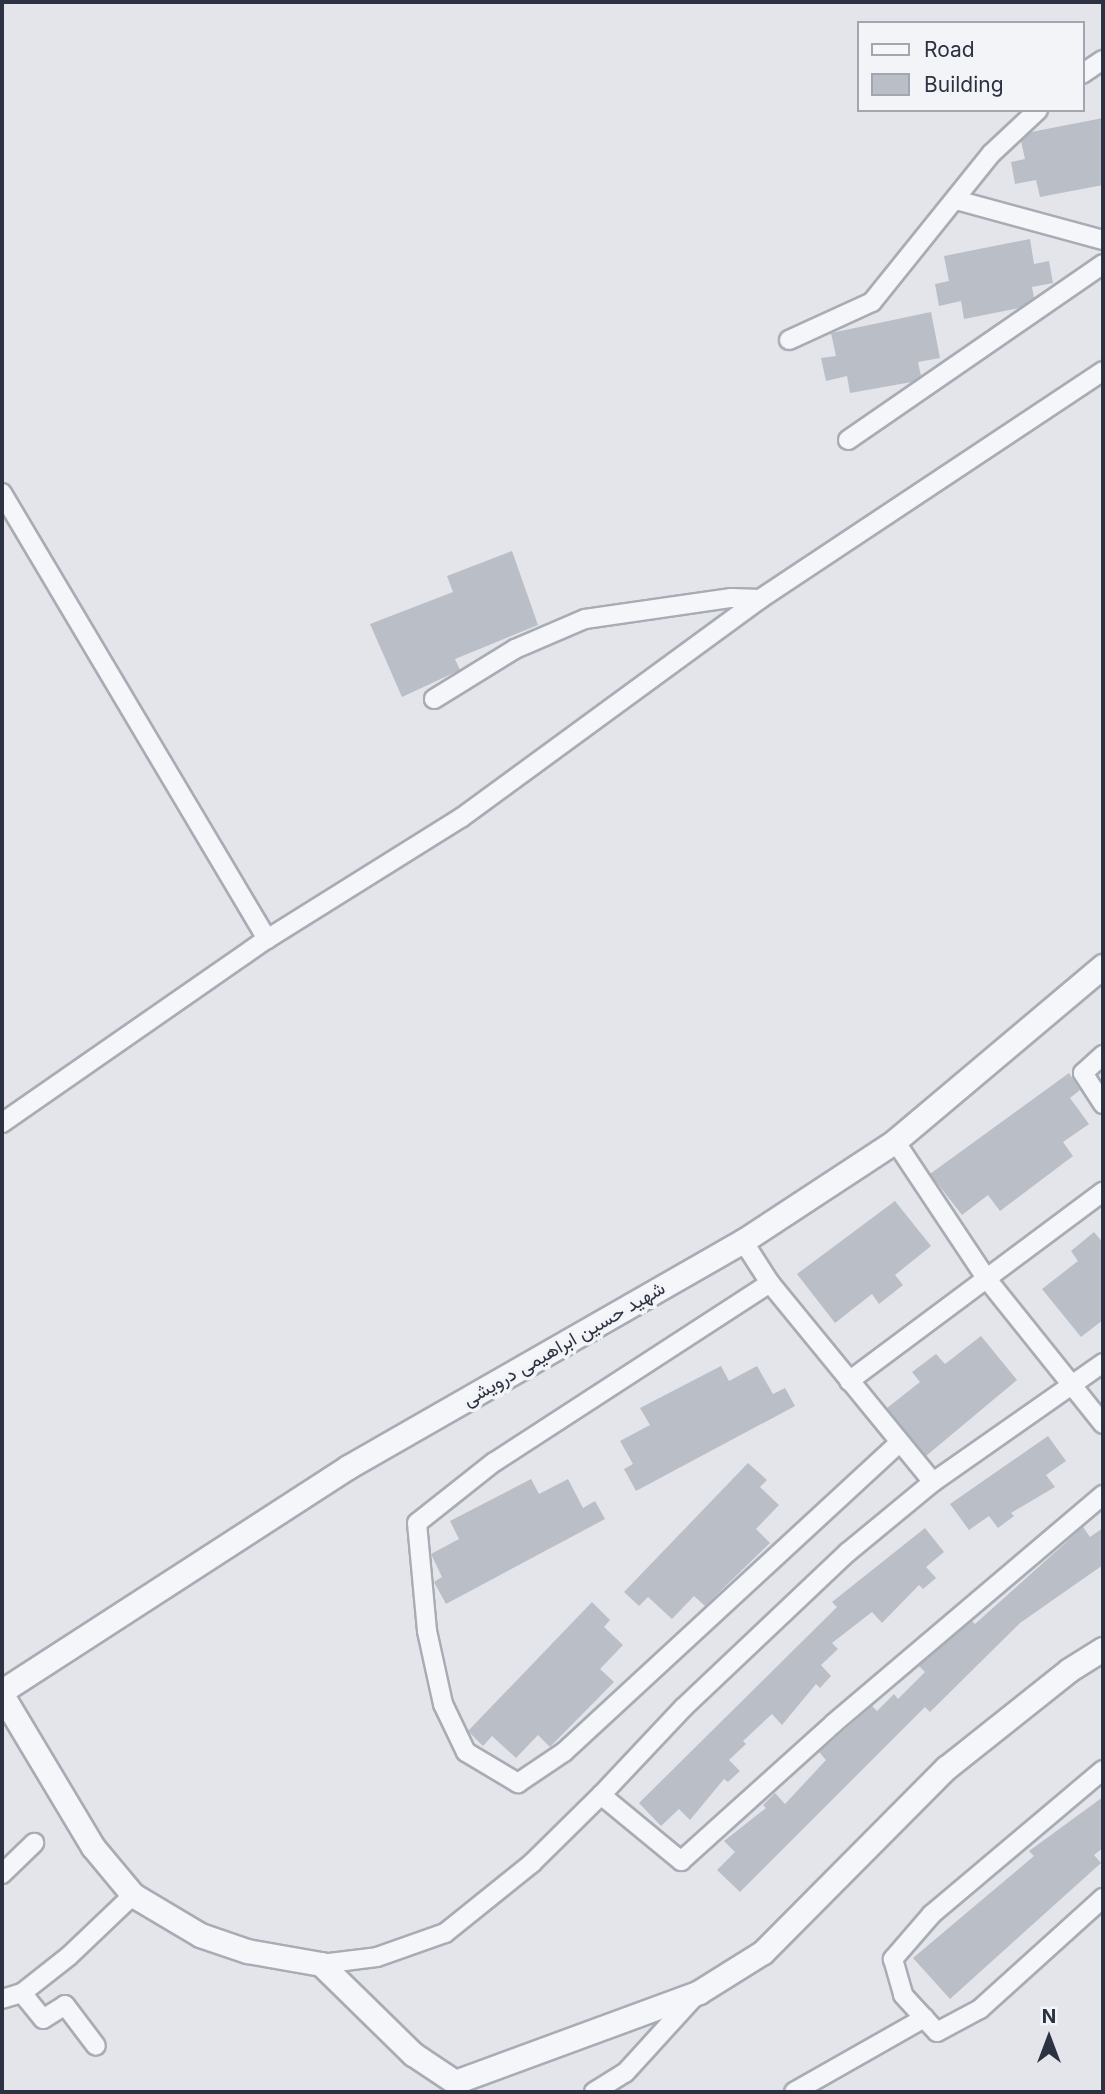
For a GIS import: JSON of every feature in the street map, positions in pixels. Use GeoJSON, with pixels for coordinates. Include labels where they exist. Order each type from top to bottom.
{"type":"FeatureCollection","features":[{"type":"Feature","properties":{"kind":"street"},"geometry":{"type":"LineString","coordinates":[[1084,73],[1103,60]]}},
{"type":"Feature","properties":{"kind":"street"},"geometry":{"type":"LineString","coordinates":[[789,340],[872,302],[992,153],[1036,112]]}},
{"type":"Feature","properties":{"kind":"street"},"geometry":{"type":"LineString","coordinates":[[956,200],[1103,240]]}},
{"type":"Feature","properties":{"kind":"street"},"geometry":{"type":"LineString","coordinates":[[848,440],[1103,264]]}},
{"type":"Feature","properties":{"kind":"street"},"geometry":{"type":"LineString","coordinates":[[2,1123],[267,939],[461,818],[760,599],[1103,370]]}},
{"type":"Feature","properties":{"kind":"street"},"geometry":{"type":"LineString","coordinates":[[2,493],[267,939]]}},
{"type":"Feature","properties":{"kind":"street"},"geometry":{"type":"LineString","coordinates":[[434,699],[515,649],[585,619],[731,598],[760,599]]}},
{"type":"Feature","properties":{"kind":"street","name":"شهید حسین ابراهیمی درویشی"},"geometry":{"type":"LineString","coordinates":[[2,1693],[348,1467],[743,1241],[895,1141],[1103,966]]}},
{"type":"Feature","properties":{"kind":"street"},"geometry":{"type":"LineString","coordinates":[[1103,1055],[1083,1073],[1103,1104]]}},
{"type":"Feature","properties":{"kind":"street"},"geometry":{"type":"LineString","coordinates":[[895,1141],[986,1278],[1103,1424]]}},
{"type":"Feature","properties":{"kind":"street"},"geometry":{"type":"LineString","coordinates":[[849,1381],[1103,1192]]}},
{"type":"Feature","properties":{"kind":"street"},"geometry":{"type":"LineString","coordinates":[[743,1241],[770,1283],[898,1444],[933,1482]]}},
{"type":"Feature","properties":{"kind":"street"},"geometry":{"type":"LineString","coordinates":[[770,1283],[494,1462],[416,1523],[427,1631],[443,1704],[466,1752],[518,1783],[564,1752],[898,1444]]}},
{"type":"Feature","properties":{"kind":"street"},"geometry":{"type":"LineString","coordinates":[[2,1693],[93,1847],[133,1895],[200,1935],[247,1951],[321,1964],[377,1957],[445,1933],[532,1863],[684,1707],[848,1552],[933,1482],[1103,1363]]}},
{"type":"Feature","properties":{"kind":"street"},"geometry":{"type":"LineString","coordinates":[[601,1795],[681,1861],[834,1723],[1103,1495]]}},
{"type":"Feature","properties":{"kind":"street"},"geometry":{"type":"LineString","coordinates":[[321,1964],[413,2054],[461,2087],[699,1993],[763,1952],[946,1768],[1069,1670],[1103,1649]]}},
{"type":"Feature","properties":{"kind":"street"},"geometry":{"type":"LineString","coordinates":[[1103,1770],[932,1914],[893,1959],[903,1995],[937,2032],[980,2009],[1103,1898]]}},
{"type":"Feature","properties":{"kind":"street"},"geometry":{"type":"LineString","coordinates":[[2,1874],[34,1843]]}},
{"type":"Feature","properties":{"kind":"street"},"geometry":{"type":"LineString","coordinates":[[2,1999],[22,1993],[133,1895]]}},
{"type":"Feature","properties":{"kind":"street"},"geometry":{"type":"LineString","coordinates":[[22,1993],[43,2019],[65,2005],[96,2046]]}},
{"type":"Feature","properties":{"kind":"street"},"geometry":{"type":"LineString","coordinates":[[594,2092],[625,2073],[699,1993]]}},
{"type":"Feature","properties":{"kind":"street"},"geometry":{"type":"LineString","coordinates":[[794,2092],[924,2018]]}},
{"type":"Feature","properties":{"kind":"building"},"geometry":{"type":"Polygon","coordinates":[[[1103,118],[1103,185],[1040,197],[1036,180],[1015,184],[1011,162],[1025,159],[1021,141],[1031,132],[1103,118]]]}},
{"type":"Feature","properties":{"kind":"building"},"geometry":{"type":"Polygon","coordinates":[[[1030,239],[1034,264],[1049,261],[1053,283],[1032,287],[1034,298],[1019,308],[964,319],[961,301],[939,306],[935,284],[949,281],[944,256],[1030,239]]]}},
{"type":"Feature","properties":{"kind":"building"},"geometry":{"type":"Polygon","coordinates":[[[931,312],[940,358],[918,362],[921,376],[912,382],[850,393],[847,376],[826,381],[821,358],[836,356],[831,333],[931,312]]]}},
{"type":"Feature","properties":{"kind":"building"},"geometry":{"type":"Polygon","coordinates":[[[512,551],[538,625],[455,659],[460,670],[402,697],[370,624],[453,592],[447,576],[512,551]]]}},
{"type":"Feature","properties":{"kind":"building"},"geometry":{"type":"Polygon","coordinates":[[[1069,1073],[1080,1090],[1070,1098],[1089,1124],[1063,1142],[1073,1156],[1000,1211],[988,1195],[962,1215],[930,1174],[1069,1073]]]}},
{"type":"Feature","properties":{"kind":"building"},"geometry":{"type":"Polygon","coordinates":[[[895,1201],[931,1246],[895,1275],[903,1285],[879,1304],[872,1294],[835,1323],[797,1274],[895,1201]]]}},
{"type":"Feature","properties":{"kind":"building"},"geometry":{"type":"Polygon","coordinates":[[[1094,1232],[1103,1243],[1103,1320],[1081,1337],[1042,1289],[1078,1261],[1071,1251],[1094,1232]]]}},
{"type":"Feature","properties":{"kind":"building"},"geometry":{"type":"Polygon","coordinates":[[[981,1336],[1017,1380],[926,1456],[887,1408],[920,1382],[912,1372],[936,1354],[945,1364],[981,1336]]]}},
{"type":"Feature","properties":{"kind":"building"},"geometry":{"type":"Polygon","coordinates":[[[721,1366],[729,1381],[757,1366],[773,1394],[785,1388],[795,1406],[636,1491],[624,1469],[633,1464],[620,1441],[650,1425],[640,1408],[721,1366]]]}},
{"type":"Feature","properties":{"kind":"building"},"geometry":{"type":"Polygon","coordinates":[[[1048,1436],[1066,1461],[1046,1475],[1055,1487],[1011,1513],[1014,1516],[998,1528],[989,1516],[969,1530],[950,1504],[1048,1436]]]}},
{"type":"Feature","properties":{"kind":"building"},"geometry":{"type":"Polygon","coordinates":[[[748,1463],[767,1480],[760,1487],[779,1505],[756,1529],[770,1543],[705,1606],[694,1596],[672,1619],[648,1597],[639,1606],[624,1592],[748,1463]]]}},
{"type":"Feature","properties":{"kind":"building"},"geometry":{"type":"Polygon","coordinates":[[[531,1479],[539,1494],[568,1479],[583,1508],[595,1501],[605,1519],[446,1604],[434,1582],[442,1577],[431,1554],[459,1539],[450,1521],[531,1479]]]}},
{"type":"Feature","properties":{"kind":"building"},"geometry":{"type":"Polygon","coordinates":[[[1083,1527],[1090,1537],[1103,1528],[1103,1565],[1020,1623],[930,1712],[925,1707],[740,1892],[717,1870],[735,1852],[724,1841],[766,1808],[763,1805],[775,1793],[785,1804],[826,1760],[819,1752],[872,1706],[877,1711],[894,1694],[898,1699],[925,1672],[919,1666],[972,1621],[975,1624],[1083,1527]]]}},
{"type":"Feature","properties":{"kind":"building"},"geometry":{"type":"Polygon","coordinates":[[[925,1528],[944,1552],[926,1567],[936,1578],[923,1589],[919,1585],[882,1623],[872,1612],[832,1643],[838,1649],[821,1665],[831,1676],[820,1688],[816,1684],[782,1725],[772,1714],[743,1741],[746,1744],[729,1760],[740,1771],[728,1782],[724,1779],[690,1820],[679,1809],[661,1826],[639,1803],[837,1607],[832,1602],[925,1528]]]}},
{"type":"Feature","properties":{"kind":"building"},"geometry":{"type":"Polygon","coordinates":[[[592,1602],[610,1620],[604,1627],[623,1645],[600,1669],[614,1682],[550,1747],[538,1735],[516,1758],[492,1736],[483,1746],[468,1731],[592,1602]]]}},
{"type":"Feature","properties":{"kind":"building"},"geometry":{"type":"Polygon","coordinates":[[[1103,1797],[1103,1848],[1094,1855],[1101,1863],[950,1999],[913,1958],[1034,1856],[1029,1851],[1103,1797]]]}}]}
